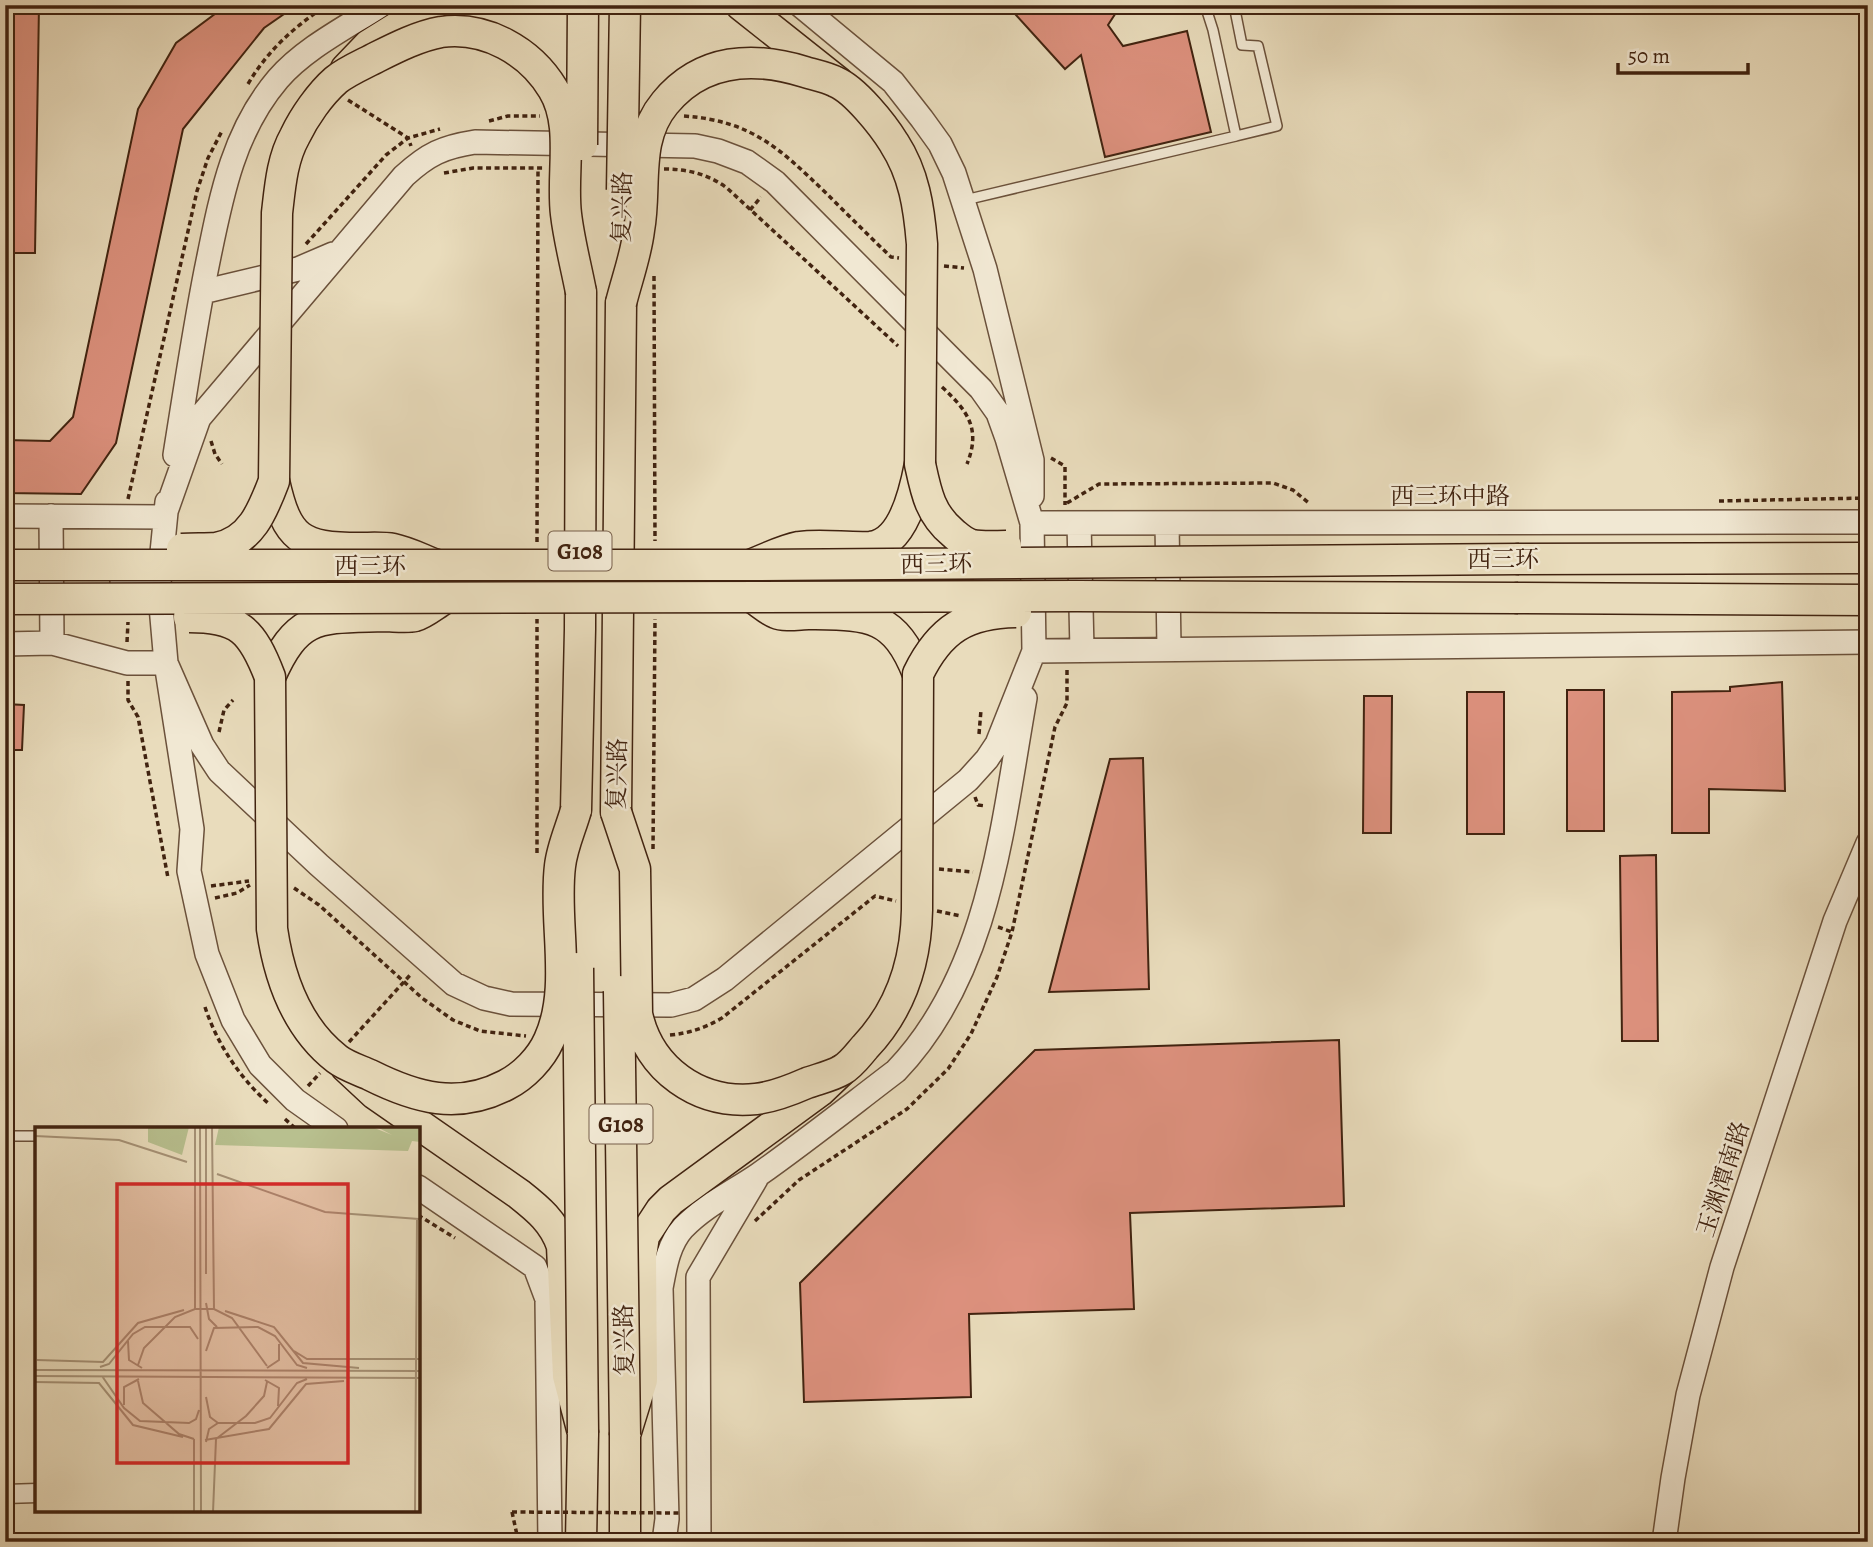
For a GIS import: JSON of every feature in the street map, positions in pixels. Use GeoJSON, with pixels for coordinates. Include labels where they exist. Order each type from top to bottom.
{"type":"FeatureCollection","features":[{"type":"Feature","properties":{"kind":"highway"},"geometry":{"type":"LineString","coordinates":[[433,5],[369,45],[335,81],[306,117],[294,137],[281,178],[277,213],[274,481],[281,511],[288,523],[307,542],[332,548],[392,548],[441,566]]}},
{"type":"Feature","properties":{"kind":"highway","name":"复兴路"},"geometry":{"type":"LineString","coordinates":[[581,1542],[583,1433],[576,810],[580,629],[583,5]]}},
{"type":"Feature","properties":{"kind":"highway","name":"复兴路"},"geometry":{"type":"LineString","coordinates":[[625,5],[617,812],[625,1542]]}},
{"type":"Feature","properties":{"kind":"highway"},"geometry":{"type":"LineString","coordinates":[[741,5],[838,82],[880,122],[901,155],[915,189],[922,244],[920,464],[932,511],[941,523],[964,542],[979,545],[1048,545],[1076,562]]}},
{"type":"Feature","properties":{"kind":"highway"},"geometry":{"type":"LineString","coordinates":[[335,81],[392,49],[441,33],[466,31],[489,37],[525,55],[538,68],[560,101],[564,120],[565,212],[581,292]]}},
{"type":"Feature","properties":{"kind":"highway"},"geometry":{"type":"LineString","coordinates":[[621,303],[640,230],[642,159],[645,147],[654,120],[677,90],[717,67],[752,62],[788,66],[838,82]]}},
{"type":"Feature","properties":{"kind":"highway"},"geometry":{"type":"LineString","coordinates":[[748,565],[798,547],[874,547],[887,539],[900,525],[911,506],[920,464]]}},
{"type":"Feature","properties":{"kind":"highway"},"geometry":{"type":"LineString","coordinates":[[270,677],[253,643],[241,629],[229,621],[214,617],[181,617],[151,583],[183,549],[216,548],[232,543],[250,531],[263,511],[274,481]]}},
{"type":"Feature","properties":{"kind":"highway","name":"西三环"},"geometry":{"type":"LineString","coordinates":[[5,599],[151,583],[441,566],[1868,558]]}},
{"type":"Feature","properties":{"kind":"highway","name":"西三环"},"geometry":{"type":"LineString","coordinates":[[5,565],[151,583],[444,599],[1077,596],[1868,600]]}},
{"type":"Feature","properties":{"kind":"highway"},"geometry":{"type":"LineString","coordinates":[[918,674],[929,653],[946,634],[980,615],[1054,611],[1077,596]]}},
{"type":"Feature","properties":{"kind":"highway"},"geometry":{"type":"LineString","coordinates":[[625,1435],[642,1380],[641,1256],[644,1236],[671,1200],[820,1091],[856,1058],[884,1024],[896,1004],[911,966],[917,920],[918,674],[909,652],[875,620],[861,615],[777,614],[753,598]]}},
{"type":"Feature","properties":{"kind":"highway"},"geometry":{"type":"LineString","coordinates":[[444,599],[415,616],[326,617],[311,623],[293,637],[280,655],[270,677],[272,929],[287,990],[302,1018],[321,1043],[328,1068],[375,1094],[519,1194],[551,1223],[562,1246],[568,1376],[583,1433]]}},
{"type":"Feature","properties":{"kind":"highway"},"geometry":{"type":"LineString","coordinates":[[328,1068],[397,1089],[445,1099],[466,1099],[486,1094],[518,1078],[535,1061],[549,1040],[556,1018],[560,990],[560,866],[576,810]]}},
{"type":"Feature","properties":{"kind":"highway"},"geometry":{"type":"LineString","coordinates":[[617,812],[635,869],[637,1014],[641,1032],[657,1060],[670,1073],[695,1088],[738,1099],[757,1099],[779,1094],[842,1070]]}},
{"type":"Feature","properties":{"kind":"street"},"geometry":{"type":"LineString","coordinates":[[333,1127],[295,1100],[260,1065],[228,1009],[207,954],[189,872],[192,829],[151,583],[222,190],[243,133],[279,78],[309,53],[381,5]]}},
{"type":"Feature","properties":{"kind":"street"},"geometry":{"type":"LineString","coordinates":[[166,663],[202,745],[219,771],[318,866],[454,984],[484,998],[511,1004],[671,1005],[694,999],[717,985],[792,926],[977,771],[997,744],[1034,650],[1032,460],[965,200],[940,144],[893,82],[800,5]]}},
{"type":"Feature","properties":{"kind":"street"},"geometry":{"type":"LineString","coordinates":[[164,517],[199,418],[419,162],[452,145],[475,142],[678,145],[718,151],[747,162],[775,182],[981,389],[998,413],[1032,523]]}},
{"type":"Feature","properties":{"kind":"street"},"geometry":{"type":"LineString","coordinates":[[202,292],[298,269],[339,252]]}},
{"type":"Feature","properties":{"kind":"street"},"geometry":{"type":"LineString","coordinates":[[5,516],[164,517]]}},
{"type":"Feature","properties":{"kind":"street"},"geometry":{"type":"LineString","coordinates":[[51,516],[52,643]]}},
{"type":"Feature","properties":{"kind":"street","name":"西三环中路"},"geometry":{"type":"LineString","coordinates":[[1032,523],[1868,522]]}},
{"type":"Feature","properties":{"kind":"street"},"geometry":{"type":"LineString","coordinates":[[1080,523],[1082,650]]}},
{"type":"Feature","properties":{"kind":"street"},"geometry":{"type":"LineString","coordinates":[[1167,523],[1169,648]]}},
{"type":"Feature","properties":{"kind":"street"},"geometry":{"type":"LineString","coordinates":[[1034,650],[1868,642]]}},
{"type":"Feature","properties":{"kind":"street"},"geometry":{"type":"LineString","coordinates":[[5,645],[52,643],[127,663],[166,663]]}},
{"type":"Feature","properties":{"kind":"street","name":"复兴路"},"geometry":{"type":"LineString","coordinates":[[664,1542],[667,1519],[662,1288],[671,1246],[698,1214],[758,1175],[895,1071],[914,1052],[951,993],[961,975],[980,921],[1005,810],[1034,650]]}},
{"type":"Feature","properties":{"kind":"street","name":"玉渊潭南路"},"geometry":{"type":"LineString","coordinates":[[1664,1540],[1688,1395],[1722,1268],[1835,921],[1868,843]]}},
{"type":"Feature","properties":{"kind":"street","name":"复兴路"},"geometry":{"type":"LineString","coordinates":[[699,1542],[698,1276],[758,1175]]}},
{"type":"Feature","properties":{"kind":"street"},"geometry":{"type":"LineString","coordinates":[[420,1188],[535,1267],[547,1299],[550,1539]]}},
{"type":"Feature","properties":{"kind":"street"},"geometry":{"type":"LineString","coordinates":[[5,1494],[35,1493]]}},
{"type":"Feature","properties":{"kind":"lane"},"geometry":{"type":"LineString","coordinates":[[1205,5],[1236,136]]}},
{"type":"Feature","properties":{"kind":"lane"},"geometry":{"type":"LineString","coordinates":[[965,200],[1277,126],[1258,46],[1242,45],[1234,5]]}},
{"type":"Feature","properties":{"kind":"lane"},"geometry":{"type":"LineString","coordinates":[[115,582],[151,583]]}},
{"type":"Feature","properties":{"kind":"lane"},"geometry":{"type":"LineString","coordinates":[[5,1136],[35,1136]]}},
{"type":"Feature","properties":{"kind":"lane"},"geometry":{"type":"LineString","coordinates":[[1664,1540],[1868,1539]]}},
{"type":"Feature","properties":{"kind":"path"},"geometry":{"type":"LineString","coordinates":[[254,73],[295,26],[327,5]]}},
{"type":"Feature","properties":{"kind":"path"},"geometry":{"type":"LineString","coordinates":[[537,550],[538,168]]}},
{"type":"Feature","properties":{"kind":"path"},"geometry":{"type":"LineString","coordinates":[[654,274],[655,550]]}},
{"type":"Feature","properties":{"kind":"path"},"geometry":{"type":"LineString","coordinates":[[1032,523],[1099,484],[1260,483],[1273,483],[1293,490],[1334,522]]}},
{"type":"Feature","properties":{"kind":"path"},"geometry":{"type":"LineString","coordinates":[[653,850],[655,606]]}},
{"type":"Feature","properties":{"kind":"path"},"geometry":{"type":"LineString","coordinates":[[537,618],[537,862]]}},
{"type":"Feature","properties":{"kind":"path"},"geometry":{"type":"LineString","coordinates":[[219,737],[218,728],[224,710],[233,700]]}},
{"type":"Feature","properties":{"kind":"path"},"geometry":{"type":"LineString","coordinates":[[976,744],[981,710]]}},
{"type":"Feature","properties":{"kind":"path"},"geometry":{"type":"LineString","coordinates":[[751,1225],[799,1180],[907,1109],[948,1069],[971,1034],[997,977],[1012,932],[1023,882]]}},
{"type":"Feature","properties":{"kind":"path"},"geometry":{"type":"LineString","coordinates":[[195,902],[237,893],[255,884]]}},
{"type":"Feature","properties":{"kind":"path"},"geometry":{"type":"LineString","coordinates":[[292,887],[302,891],[319,905],[438,1011],[466,1027],[497,1034],[527,1036]]}},
{"type":"Feature","properties":{"kind":"path"},"geometry":{"type":"LineString","coordinates":[[668,1035],[690,1033],[722,1018],[848,919]]}},
{"type":"Feature","properties":{"kind":"path"},"geometry":{"type":"LineString","coordinates":[[383,1004],[404,982]]}},
{"type":"Feature","properties":{"kind":"path"},"geometry":{"type":"LineString","coordinates":[[313,1081],[328,1068]]}},
{"type":"Feature","properties":{"kind":"path"},"geometry":{"type":"LineString","coordinates":[[550,1539],[517,1535],[512,1512],[682,1513]]}},
{"type":"Feature","properties":{"kind":"building"},"geometry":{"type":"Polygon","coordinates":[[[5,5],[39,5],[35,253],[5,253],[5,5]]]}},
{"type":"Feature","properties":{"kind":"building"},"geometry":{"type":"Polygon","coordinates":[[[227,5],[297,5],[264,28],[183,129],[116,443],[81,494],[5,493],[5,440],[50,441],[73,417],[138,109],[176,43],[227,5]]]}},
{"type":"Feature","properties":{"kind":"building"},"geometry":{"type":"Polygon","coordinates":[[[1007,5],[1121,5],[1108,25],[1123,46],[1187,31],[1211,132],[1105,157],[1081,55],[1065,69],[1007,5]]]}},
{"type":"Feature","properties":{"kind":"building"},"geometry":{"type":"Polygon","coordinates":[[[1782,682],[1785,791],[1709,789],[1709,833],[1672,833],[1672,692],[1730,691],[1730,687],[1782,682]]]}},
{"type":"Feature","properties":{"kind":"building"},"geometry":{"type":"Polygon","coordinates":[[[1567,690],[1604,690],[1604,831],[1567,831],[1567,690]]]}},
{"type":"Feature","properties":{"kind":"building"},"geometry":{"type":"Polygon","coordinates":[[[1467,692],[1504,692],[1504,834],[1467,834],[1467,692]]]}},
{"type":"Feature","properties":{"kind":"building"},"geometry":{"type":"Polygon","coordinates":[[[1364,696],[1392,696],[1391,833],[1363,833],[1364,696]]]}},
{"type":"Feature","properties":{"kind":"building"},"geometry":{"type":"Polygon","coordinates":[[[5,704],[24,705],[22,750],[5,750],[5,704]]]}},
{"type":"Feature","properties":{"kind":"building"},"geometry":{"type":"Polygon","coordinates":[[[1143,758],[1149,989],[1049,992],[1110,759],[1143,758]]]}},
{"type":"Feature","properties":{"kind":"building"},"geometry":{"type":"Polygon","coordinates":[[[1656,855],[1658,1041],[1622,1041],[1620,856],[1656,855]]]}},
{"type":"Feature","properties":{"kind":"building"},"geometry":{"type":"Polygon","coordinates":[[[1339,1040],[1344,1206],[1130,1213],[1134,1309],[969,1314],[971,1397],[804,1402],[800,1283],[1035,1050],[1339,1040]]]}}]}
